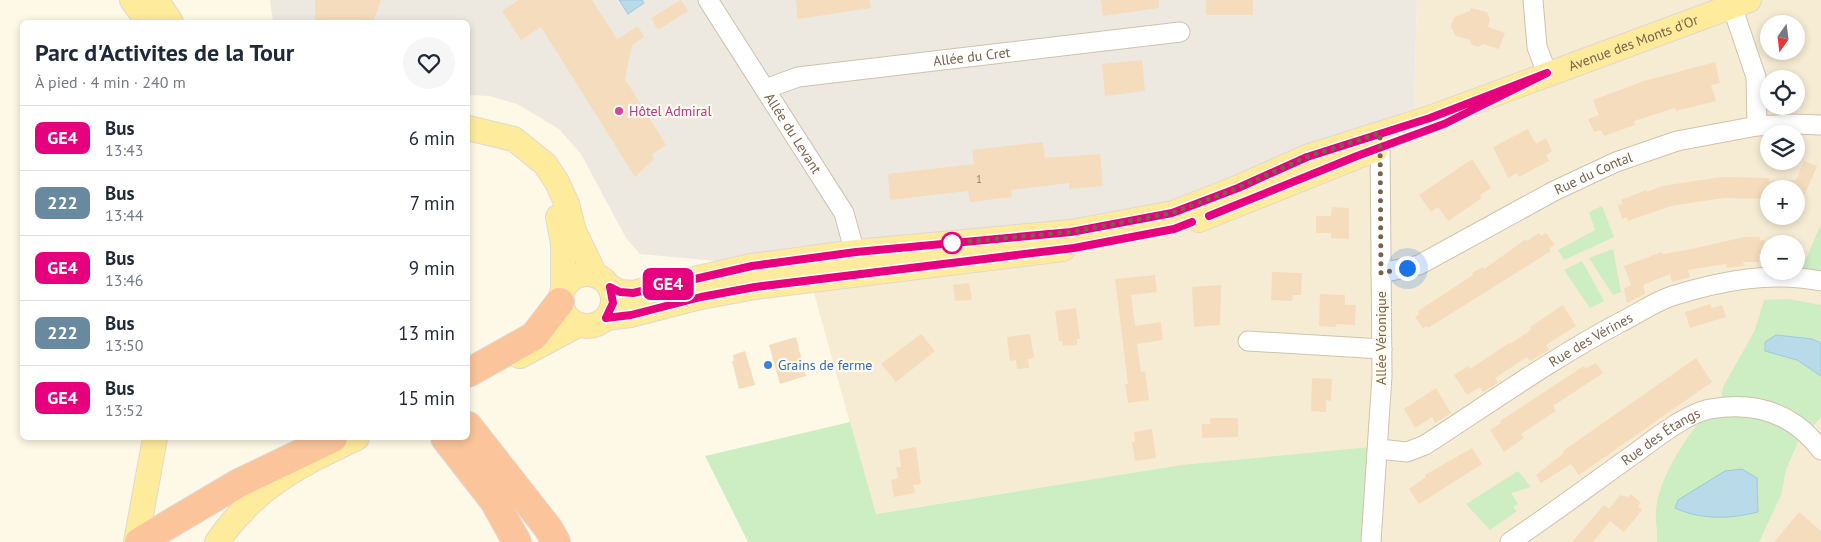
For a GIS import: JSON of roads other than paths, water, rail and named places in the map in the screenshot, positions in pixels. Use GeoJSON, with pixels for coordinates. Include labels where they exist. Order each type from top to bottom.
{"type":"FeatureCollection","features":[{"type":"Feature","properties":{"kind":"highway"},"geometry":{"type":"LineString","coordinates":[[470,372],[494,366],[534,336],[562,295]]}},
{"type":"Feature","properties":{"kind":"highway"},"geometry":{"type":"LineString","coordinates":[[470,429],[548,528],[556,542]]}},
{"type":"Feature","properties":{"kind":"highway"},"geometry":{"type":"LineString","coordinates":[[138,542],[239,483],[329,440]]}},
{"type":"Feature","properties":{"kind":"highway"},"geometry":{"type":"LineString","coordinates":[[447,440],[494,501],[517,542]]}},
{"type":"Feature","properties":{"kind":"main road"},"geometry":{"type":"LineString","coordinates":[[132,0],[147,20]]}},
{"type":"Feature","properties":{"kind":"main road"},"geometry":{"type":"LineString","coordinates":[[156,0],[170,20]]}},
{"type":"Feature","properties":{"kind":"main road","name":"Avenue des Monts d'Or"},"geometry":{"type":"LineString","coordinates":[[602,281],[620,292],[633,293],[752,266],[857,262],[1074,248],[1174,229],[1244,203],[1380,140],[1444,124],[1547,73],[1740,3]]}},
{"type":"Feature","properties":{"kind":"main road"},"geometry":{"type":"LineString","coordinates":[[470,128],[514,139],[545,164],[557,182],[567,204],[574,231],[613,303],[606,318],[593,326],[578,325],[568,319],[562,295],[564,261],[560,224],[554,204],[544,184],[530,166],[510,152],[489,144],[470,141]]}},
{"type":"Feature","properties":{"kind":"main road","name":"Avenue des Monts d'Or"},"geometry":{"type":"LineString","coordinates":[[606,318],[631,315],[857,262]]}},
{"type":"Feature","properties":{"kind":"main road"},"geometry":{"type":"LineString","coordinates":[[562,295],[573,278],[580,274],[602,281]]}},
{"type":"Feature","properties":{"kind":"main road"},"geometry":{"type":"LineString","coordinates":[[470,383],[494,366],[578,325]]}},
{"type":"Feature","properties":{"kind":"main road"},"geometry":{"type":"LineString","coordinates":[[138,542],[154,440]]}},
{"type":"Feature","properties":{"kind":"main road"},"geometry":{"type":"LineString","coordinates":[[217,542],[247,504],[270,484],[304,464],[352,440]]}},
{"type":"Feature","properties":{"kind":"street","name":"Allée du Levant"},"geometry":{"type":"LineString","coordinates":[[708,0],[844,213],[857,262]]}},
{"type":"Feature","properties":{"kind":"street"},"geometry":{"type":"LineString","coordinates":[[1533,0],[1537,47],[1547,73]]}},
{"type":"Feature","properties":{"kind":"street"},"geometry":{"type":"LineString","coordinates":[[1740,3],[1756,77],[1757,126]]}},
{"type":"Feature","properties":{"kind":"street","name":"Allée du Cret"},"geometry":{"type":"LineString","coordinates":[[764,89],[798,77],[1180,32]]}},
{"type":"Feature","properties":{"kind":"street","name":"Rue du Contal"},"geometry":{"type":"LineString","coordinates":[[1381,273],[1419,265],[1554,191],[1616,162],[1677,141],[1757,126],[1821,125]]}},
{"type":"Feature","properties":{"kind":"street","name":"Allée Véronique"},"geometry":{"type":"LineString","coordinates":[[1371,542],[1379,449],[1382,349],[1380,140]]}},
{"type":"Feature","properties":{"kind":"street","name":"Rue des Vérines"},"geometry":{"type":"LineString","coordinates":[[1379,449],[1407,452],[1425,445],[1580,343],[1670,297],[1734,281],[1768,276],[1801,277],[1821,281]]}},
{"type":"Feature","properties":{"kind":"street"},"geometry":{"type":"LineString","coordinates":[[1248,341],[1382,349]]}},
{"type":"Feature","properties":{"kind":"street","name":"Rue des Étangs"},"geometry":{"type":"LineString","coordinates":[[1510,542],[1671,428],[1708,409],[1758,407],[1786,418],[1808,433],[1821,450]]}},
{"type":"Feature","properties":{"kind":"water"},"geometry":{"type":"Polygon","coordinates":[[[619,0],[642,0],[644,3],[628,14],[619,0]]]}},
{"type":"Feature","properties":{"kind":"water"},"geometry":{"type":"Polygon","coordinates":[[[1776,335],[1812,339],[1821,343],[1821,376],[1797,360],[1765,351],[1765,342],[1776,335]]]}},
{"type":"Feature","properties":{"kind":"water"},"geometry":{"type":"Polygon","coordinates":[[[1742,469],[1757,478],[1758,512],[1716,517],[1695,515],[1675,508],[1678,500],[1725,471],[1742,469]]]}},
{"type":"Feature","properties":{"kind":"place","name":"Hôtel Admiral"},"geometry":{"type":"Point","coordinates":[619,111]}},
{"type":"Feature","properties":{"kind":"place","name":"Grains de ferme"},"geometry":{"type":"Point","coordinates":[768,365]}}]}
